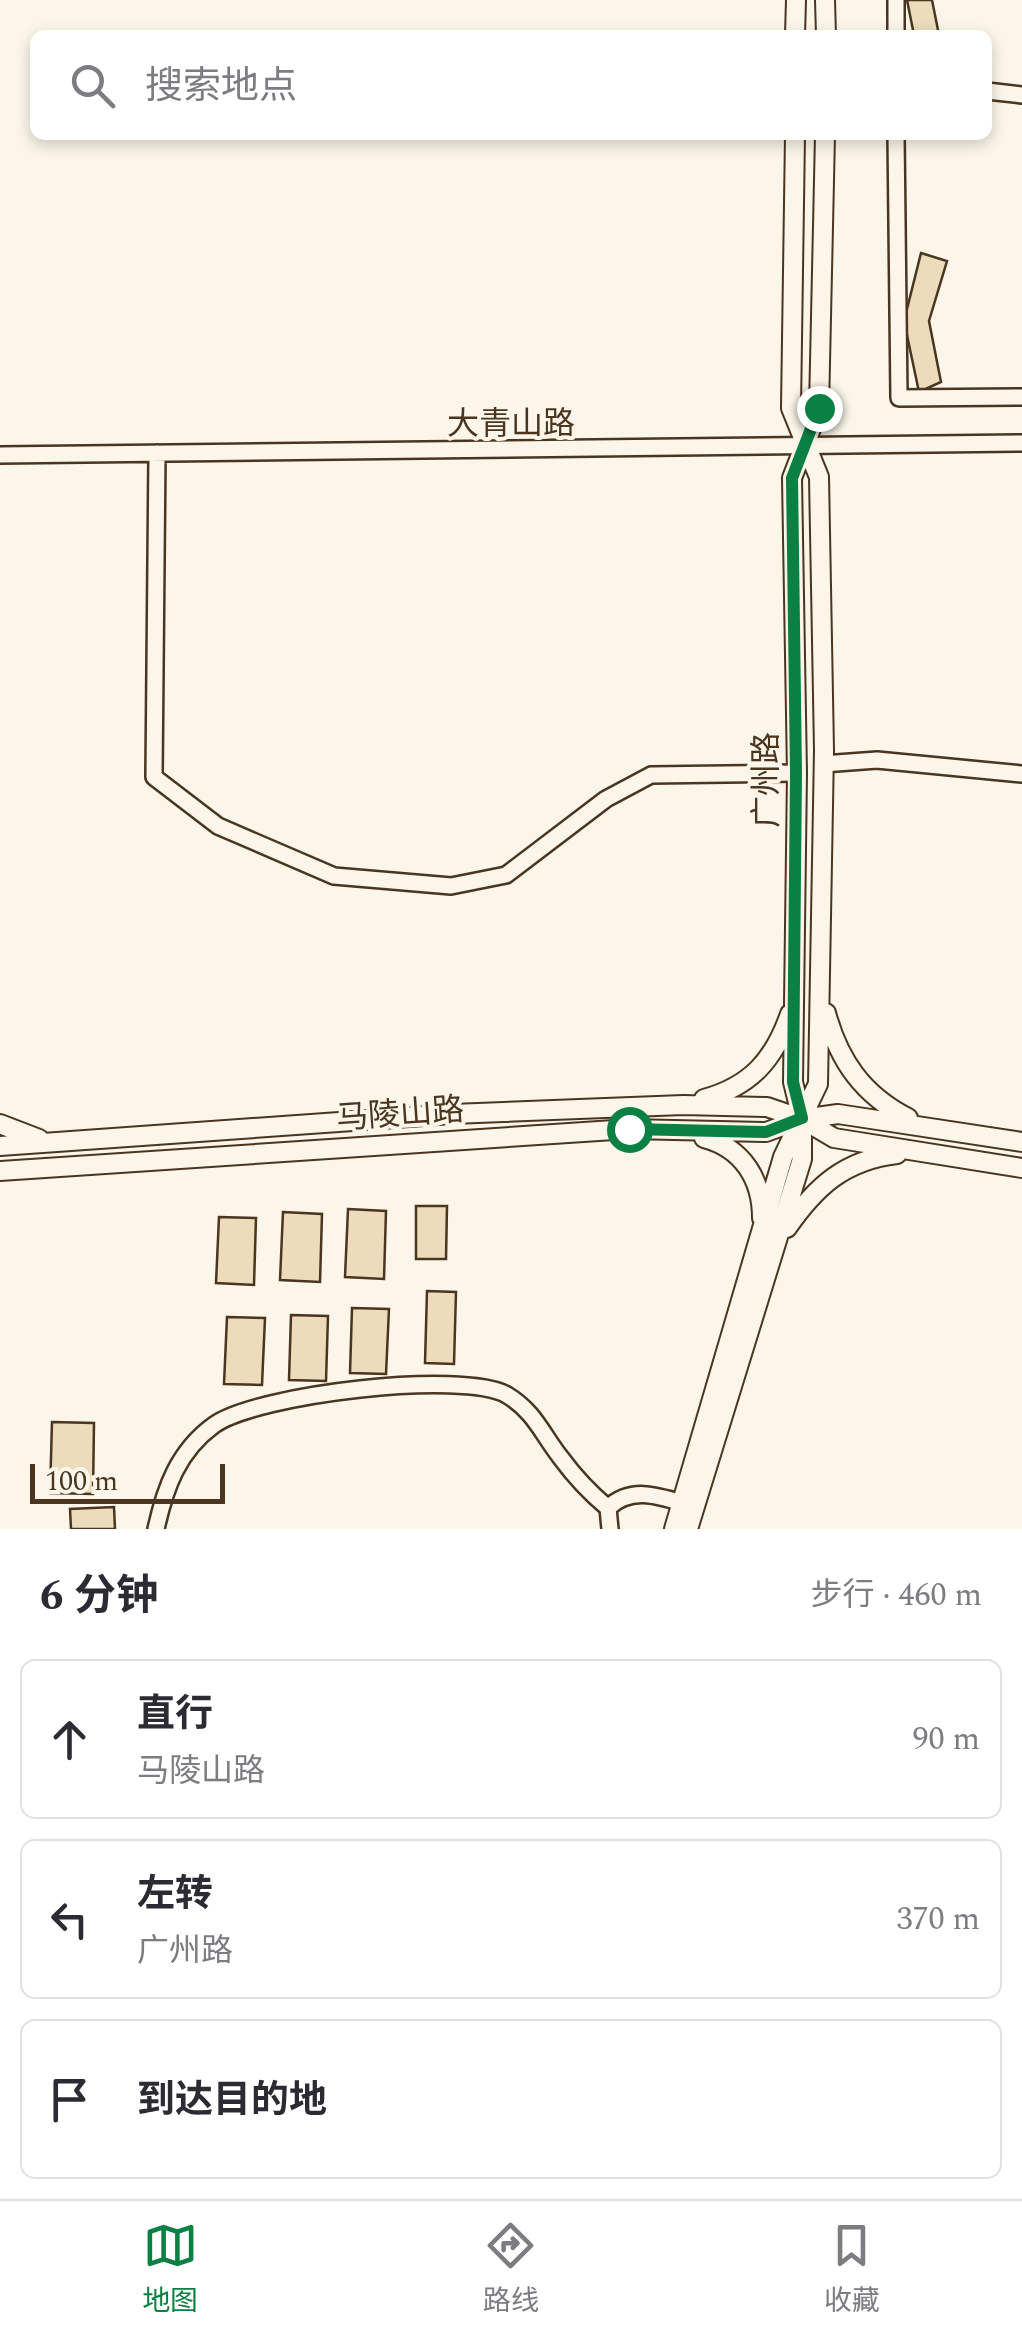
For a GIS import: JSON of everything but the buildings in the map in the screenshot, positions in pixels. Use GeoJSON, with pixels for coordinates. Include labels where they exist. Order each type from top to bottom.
{"type":"FeatureCollection","features":[{"type":"Feature","properties":{"kind":"main road"},"geometry":{"type":"LineString","coordinates":[[796,0],[796,30]]}},
{"type":"Feature","properties":{"kind":"main road"},"geometry":{"type":"LineString","coordinates":[[826,0],[826,30]]}},
{"type":"Feature","properties":{"kind":"main road","name":"广州路"},"geometry":{"type":"LineString","coordinates":[[688,1529],[768,1243],[784,1157],[818,1084],[824,764],[819,477],[791,408],[794,140]]}},
{"type":"Feature","properties":{"kind":"main road","name":"广州路"},"geometry":{"type":"LineString","coordinates":[[802,1118],[793,1082],[796,773],[792,478],[819,408],[825,140]]}},
{"type":"Feature","properties":{"kind":"main road"},"geometry":{"type":"LineString","coordinates":[[683,1105],[733,1091],[760,1070],[780,1041],[796,994]]}},
{"type":"Feature","properties":{"kind":"main road"},"geometry":{"type":"LineString","coordinates":[[820,994],[835,1047],[855,1077],[882,1104],[922,1125]]}},
{"type":"Feature","properties":{"kind":"main road","name":"马陵山路"},"geometry":{"type":"LineString","coordinates":[[0,1146],[628,1104],[683,1105],[768,1107],[802,1118],[834,1138],[1022,1168]]}},
{"type":"Feature","properties":{"kind":"main road","name":"马陵山路"},"geometry":{"type":"LineString","coordinates":[[0,1171],[570,1132],[766,1132],[802,1118],[838,1114],[1022,1142]]}},
{"type":"Feature","properties":{"kind":"main road"},"geometry":{"type":"LineString","coordinates":[[0,1124],[49,1143]]}},
{"type":"Feature","properties":{"kind":"main road"},"geometry":{"type":"LineString","coordinates":[[675,1130],[726,1143],[749,1168],[762,1196],[768,1243]]}},
{"type":"Feature","properties":{"kind":"main road"},"geometry":{"type":"LineString","coordinates":[[768,1243],[808,1196],[835,1173],[870,1157],[923,1150]]}},
{"type":"Feature","properties":{"kind":"main road"},"geometry":{"type":"LineString","coordinates":[[0,1188],[56,1168]]}},
{"type":"Feature","properties":{"kind":"main road","name":"广州路"},"geometry":{"type":"LineString","coordinates":[[674,1529],[768,1243]]}},
{"type":"Feature","properties":{"kind":"street"},"geometry":{"type":"LineString","coordinates":[[896,0],[896,30]]}},
{"type":"Feature","properties":{"kind":"street"},"geometry":{"type":"LineString","coordinates":[[992,92],[1022,95]]}},
{"type":"Feature","properties":{"kind":"street"},"geometry":{"type":"LineString","coordinates":[[896,140],[899,398],[1022,397]]}},
{"type":"Feature","properties":{"kind":"street","name":"大青山路"},"geometry":{"type":"LineString","coordinates":[[0,455],[1022,444]]}},
{"type":"Feature","properties":{"kind":"street"},"geometry":{"type":"LineString","coordinates":[[157,454],[154,777],[218,826],[334,876],[451,886],[506,875],[606,799],[651,775],[796,773]]}},
{"type":"Feature","properties":{"kind":"street"},"geometry":{"type":"LineString","coordinates":[[824,764],[877,760],[1022,774]]}},
{"type":"Feature","properties":{"kind":"street"},"geometry":{"type":"LineString","coordinates":[[156,1529],[165,1491],[180,1459],[216,1424],[272,1402],[332,1391],[468,1384],[503,1393],[534,1413],[557,1454],[582,1486],[608,1508],[610,1529]]}},
{"type":"Feature","properties":{"kind":"street"},"geometry":{"type":"LineString","coordinates":[[608,1508],[619,1498],[641,1494],[682,1503]]}},
{"type":"Feature","properties":{"kind":"route"},"geometry":{"type":"LineString","coordinates":[[629,1129],[766,1132],[802,1118],[793,1082],[796,773],[792,478],[819,408]]}}]}
